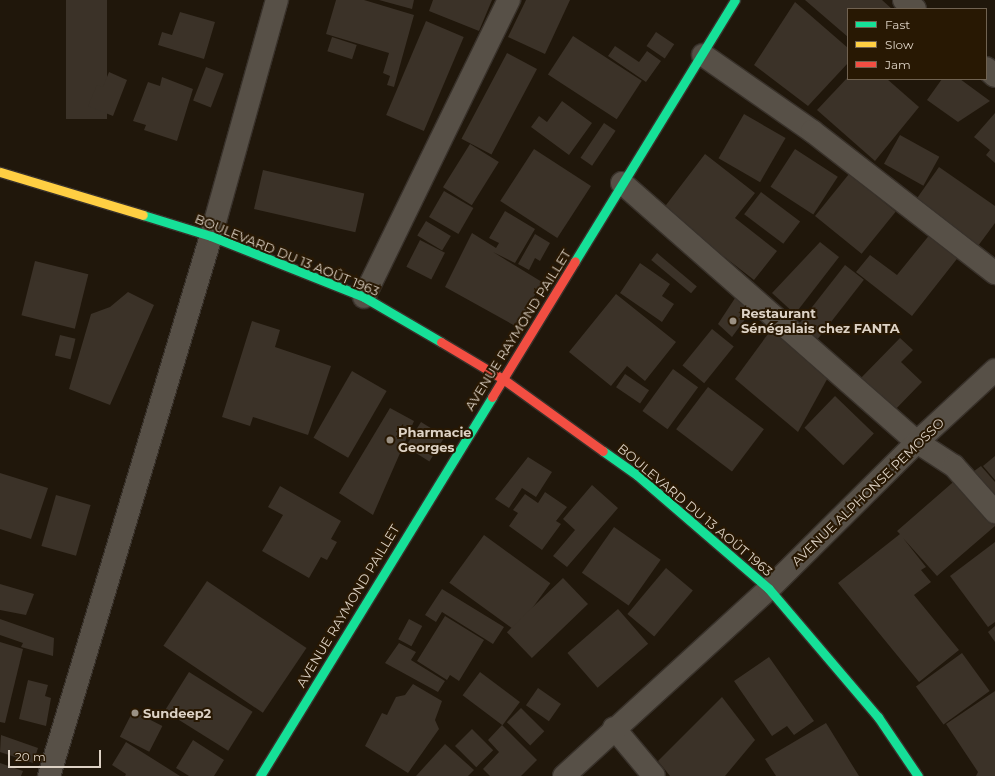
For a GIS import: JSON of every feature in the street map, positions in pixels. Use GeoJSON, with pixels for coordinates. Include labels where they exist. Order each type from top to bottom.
{"type":"FeatureCollection","features":[{"type":"Feature","properties":{"kind":"street"},"geometry":{"type":"LineString","coordinates":[[49,776],[210,236],[277,0]]}},
{"type":"Feature","properties":{"kind":"street"},"geometry":{"type":"LineString","coordinates":[[364,297],[509,0]]}},
{"type":"Feature","properties":{"kind":"street","name":"AVENUE RAYMOND PAILLET"},"geometry":{"type":"LineString","coordinates":[[260,776],[622,183],[703,55],[735,0]]}},
{"type":"Feature","properties":{"kind":"street"},"geometry":{"type":"LineString","coordinates":[[904,0],[914,8]]}},
{"type":"Feature","properties":{"kind":"street"},"geometry":{"type":"LineString","coordinates":[[703,55],[812,130],[995,273]]}},
{"type":"Feature","properties":{"kind":"street"},"geometry":{"type":"LineString","coordinates":[[987,69],[995,76]]}},
{"type":"Feature","properties":{"kind":"street","name":"BOULEVARD DU 13 AOÛT 1963"},"geometry":{"type":"LineString","coordinates":[[0,172],[210,236],[364,297],[503,379],[637,475],[769,589],[878,717],[918,776]]}},
{"type":"Feature","properties":{"kind":"street"},"geometry":{"type":"LineString","coordinates":[[622,183],[917,442],[954,466],[995,512]]}},
{"type":"Feature","properties":{"kind":"street","name":"AVENUE ALPHONSE PEMOSSO"},"geometry":{"type":"LineString","coordinates":[[564,776],[614,728],[769,589],[917,442],[995,370]]}},
{"type":"Feature","properties":{"kind":"street"},"geometry":{"type":"LineString","coordinates":[[614,728],[654,776]]}},
{"type":"Feature","properties":{"kind":"building"},"geometry":{"type":"Polygon","coordinates":[[[66,0],[107,0],[107,119],[66,119],[66,0]]]}},
{"type":"Feature","properties":{"kind":"building"},"geometry":{"type":"Polygon","coordinates":[[[336,0],[364,0],[414,15],[394,87],[387,85],[390,76],[383,73],[389,53],[326,34],[336,0]]]}},
{"type":"Feature","properties":{"kind":"building"},"geometry":{"type":"Polygon","coordinates":[[[379,0],[414,0],[412,9],[379,0]]]}},
{"type":"Feature","properties":{"kind":"building"},"geometry":{"type":"Polygon","coordinates":[[[433,0],[492,0],[479,31],[429,11],[433,0]]]}},
{"type":"Feature","properties":{"kind":"building"},"geometry":{"type":"Polygon","coordinates":[[[526,0],[570,0],[545,54],[508,37],[526,0]]]}},
{"type":"Feature","properties":{"kind":"building"},"geometry":{"type":"Polygon","coordinates":[[[805,0],[882,0],[891,8],[847,8],[847,36],[805,0]]]}},
{"type":"Feature","properties":{"kind":"building"},"geometry":{"type":"Polygon","coordinates":[[[795,2],[847,47],[847,64],[808,106],[754,65],[795,2]]]}},
{"type":"Feature","properties":{"kind":"building"},"geometry":{"type":"Polygon","coordinates":[[[180,12],[215,22],[204,59],[158,45],[162,32],[172,35],[180,12]]]}},
{"type":"Feature","properties":{"kind":"building"},"geometry":{"type":"Polygon","coordinates":[[[426,21],[464,37],[424,131],[386,115],[426,21]]]}},
{"type":"Feature","properties":{"kind":"building"},"geometry":{"type":"Polygon","coordinates":[[[656,32],[674,44],[665,58],[646,46],[656,32]]]}},
{"type":"Feature","properties":{"kind":"building"},"geometry":{"type":"Polygon","coordinates":[[[573,36],[642,81],[617,119],[548,75],[573,36]]]}},
{"type":"Feature","properties":{"kind":"building"},"geometry":{"type":"Polygon","coordinates":[[[332,37],[357,45],[352,59],[327,51],[332,37]]]}},
{"type":"Feature","properties":{"kind":"building"},"geometry":{"type":"Polygon","coordinates":[[[615,46],[639,62],[647,51],[661,61],[646,82],[608,56],[615,46]]]}},
{"type":"Feature","properties":{"kind":"building"},"geometry":{"type":"Polygon","coordinates":[[[507,53],[537,69],[491,155],[461,139],[507,53]]]}},
{"type":"Feature","properties":{"kind":"building"},"geometry":{"type":"Polygon","coordinates":[[[206,67],[224,74],[211,107],[193,101],[206,67]]]}},
{"type":"Feature","properties":{"kind":"building"},"geometry":{"type":"Polygon","coordinates":[[[109,72],[127,80],[113,116],[88,106],[97,85],[103,87],[109,72]]]}},
{"type":"Feature","properties":{"kind":"building"},"geometry":{"type":"Polygon","coordinates":[[[162,77],[193,89],[177,141],[144,130],[146,125],[133,121],[148,82],[160,86],[162,77]]]}},
{"type":"Feature","properties":{"kind":"building"},"geometry":{"type":"Polygon","coordinates":[[[847,78],[847,80],[888,80],[919,107],[875,161],[817,110],[847,78]]]}},
{"type":"Feature","properties":{"kind":"building"},"geometry":{"type":"Polygon","coordinates":[[[941,80],[961,80],[990,101],[958,122],[927,100],[941,80]]]}},
{"type":"Feature","properties":{"kind":"building"},"geometry":{"type":"Polygon","coordinates":[[[562,101],[592,123],[569,155],[531,127],[539,116],[547,122],[562,101]]]}},
{"type":"Feature","properties":{"kind":"building"},"geometry":{"type":"Polygon","coordinates":[[[995,113],[995,163],[986,155],[990,150],[974,137],[995,113]]]}},
{"type":"Feature","properties":{"kind":"building"},"geometry":{"type":"Polygon","coordinates":[[[744,114],[786,138],[760,182],[718,158],[744,114]]]}},
{"type":"Feature","properties":{"kind":"building"},"geometry":{"type":"Polygon","coordinates":[[[604,123],[616,131],[592,166],[581,158],[604,123]]]}},
{"type":"Feature","properties":{"kind":"building"},"geometry":{"type":"Polygon","coordinates":[[[900,135],[939,157],[923,186],[884,164],[900,135]]]}},
{"type":"Feature","properties":{"kind":"building"},"geometry":{"type":"Polygon","coordinates":[[[470,144],[499,162],[472,205],[443,187],[470,144]]]}},
{"type":"Feature","properties":{"kind":"building"},"geometry":{"type":"Polygon","coordinates":[[[534,149],[591,186],[557,238],[500,201],[534,149]]]}},
{"type":"Feature","properties":{"kind":"building"},"geometry":{"type":"Polygon","coordinates":[[[795,149],[838,177],[813,215],[770,187],[795,149]]]}},
{"type":"Feature","properties":{"kind":"building"},"geometry":{"type":"Polygon","coordinates":[[[705,154],[755,193],[735,218],[777,251],[754,280],[663,209],[705,154]]]}},
{"type":"Feature","properties":{"kind":"building"},"geometry":{"type":"Polygon","coordinates":[[[939,167],[995,206],[995,223],[978,246],[915,201],[939,167]]]}},
{"type":"Feature","properties":{"kind":"building"},"geometry":{"type":"Polygon","coordinates":[[[263,170],[364,193],[355,232],[254,209],[263,170]]]}},
{"type":"Feature","properties":{"kind":"building"},"geometry":{"type":"Polygon","coordinates":[[[849,174],[896,212],[862,254],[815,216],[849,174]]]}},
{"type":"Feature","properties":{"kind":"building"},"geometry":{"type":"Polygon","coordinates":[[[444,191],[473,208],[458,234],[429,217],[444,191]]]}},
{"type":"Feature","properties":{"kind":"building"},"geometry":{"type":"Polygon","coordinates":[[[761,192],[800,221],[783,244],[744,214],[761,192]]]}},
{"type":"Feature","properties":{"kind":"building"},"geometry":{"type":"Polygon","coordinates":[[[505,211],[535,229],[515,263],[493,252],[542,282],[517,327],[445,287],[472,233],[496,248],[499,243],[489,238],[505,211]]]}},
{"type":"Feature","properties":{"kind":"building"},"geometry":{"type":"Polygon","coordinates":[[[426,221],[451,236],[442,251],[417,236],[426,221]]]}},
{"type":"Feature","properties":{"kind":"building"},"geometry":{"type":"Polygon","coordinates":[[[931,233],[960,255],[912,316],[856,272],[870,255],[897,275],[931,233]]]}},
{"type":"Feature","properties":{"kind":"building"},"geometry":{"type":"Polygon","coordinates":[[[535,234],[550,243],[540,261],[535,258],[529,270],[518,264],[535,234]]]}},
{"type":"Feature","properties":{"kind":"building"},"geometry":{"type":"Polygon","coordinates":[[[420,240],[445,253],[431,279],[406,267],[420,240]]]}},
{"type":"Feature","properties":{"kind":"building"},"geometry":{"type":"Polygon","coordinates":[[[820,242],[839,257],[795,314],[772,293],[820,242]]]}},
{"type":"Feature","properties":{"kind":"building"},"geometry":{"type":"Polygon","coordinates":[[[657,253],[697,286],[691,293],[651,260],[657,253]]]}},
{"type":"Feature","properties":{"kind":"building"},"geometry":{"type":"Polygon","coordinates":[[[35,261],[88,274],[75,329],[21,315],[35,261]]]}},
{"type":"Feature","properties":{"kind":"building"},"geometry":{"type":"Polygon","coordinates":[[[640,263],[670,284],[662,296],[674,304],[662,322],[620,293],[640,263]]]}},
{"type":"Feature","properties":{"kind":"building"},"geometry":{"type":"Polygon","coordinates":[[[845,265],[864,280],[818,339],[799,324],[845,265]]]}},
{"type":"Feature","properties":{"kind":"building"},"geometry":{"type":"Polygon","coordinates":[[[128,292],[154,305],[110,405],[69,389],[91,314],[110,307],[128,292]]]}},
{"type":"Feature","properties":{"kind":"building"},"geometry":{"type":"Polygon","coordinates":[[[616,294],[676,342],[645,381],[627,366],[611,386],[569,352],[616,294]]]}},
{"type":"Feature","properties":{"kind":"building"},"geometry":{"type":"Polygon","coordinates":[[[737,295],[754,307],[732,337],[718,324],[737,295]]]}},
{"type":"Feature","properties":{"kind":"building"},"geometry":{"type":"Polygon","coordinates":[[[252,321],[280,330],[275,347],[331,366],[308,435],[253,417],[250,426],[222,417],[252,321]]]}},
{"type":"Feature","properties":{"kind":"building"},"geometry":{"type":"Polygon","coordinates":[[[776,323],[831,372],[798,432],[735,379],[776,323]]]}},
{"type":"Feature","properties":{"kind":"building"},"geometry":{"type":"Polygon","coordinates":[[[712,329],[734,347],[704,383],[682,366],[712,329]]]}},
{"type":"Feature","properties":{"kind":"building"},"geometry":{"type":"Polygon","coordinates":[[[60,335],[76,339],[70,359],[55,355],[60,335]]]}},
{"type":"Feature","properties":{"kind":"building"},"geometry":{"type":"Polygon","coordinates":[[[900,338],[913,350],[901,362],[922,382],[892,413],[858,381],[900,338]]]}},
{"type":"Feature","properties":{"kind":"building"},"geometry":{"type":"Polygon","coordinates":[[[673,369],[698,387],[668,429],[642,411],[673,369]]]}},
{"type":"Feature","properties":{"kind":"building"},"geometry":{"type":"Polygon","coordinates":[[[352,371],[387,391],[348,458],[314,438],[352,371]]]}},
{"type":"Feature","properties":{"kind":"building"},"geometry":{"type":"Polygon","coordinates":[[[625,374],[649,390],[640,403],[616,387],[625,374]]]}},
{"type":"Feature","properties":{"kind":"building"},"geometry":{"type":"Polygon","coordinates":[[[708,387],[764,429],[732,471],[676,429],[708,387]]]}},
{"type":"Feature","properties":{"kind":"building"},"geometry":{"type":"Polygon","coordinates":[[[835,396],[874,434],[843,465],[804,428],[835,396]]]}},
{"type":"Feature","properties":{"kind":"building"},"geometry":{"type":"Polygon","coordinates":[[[390,408],[414,421],[373,515],[339,493],[390,408]]]}},
{"type":"Feature","properties":{"kind":"building"},"geometry":{"type":"Polygon","coordinates":[[[421,422],[445,437],[429,461],[406,447],[421,422]]]}},
{"type":"Feature","properties":{"kind":"building"},"geometry":{"type":"Polygon","coordinates":[[[995,456],[995,480],[983,466],[995,456]]]}},
{"type":"Feature","properties":{"kind":"building"},"geometry":{"type":"Polygon","coordinates":[[[528,457],[552,472],[536,497],[522,488],[509,508],[495,499],[528,457]]]}},
{"type":"Feature","properties":{"kind":"building"},"geometry":{"type":"Polygon","coordinates":[[[981,466],[995,482],[995,506],[970,474],[981,466]]]}},
{"type":"Feature","properties":{"kind":"building"},"geometry":{"type":"Polygon","coordinates":[[[0,473],[48,488],[31,539],[0,529],[0,473]]]}},
{"type":"Feature","properties":{"kind":"building"},"geometry":{"type":"Polygon","coordinates":[[[959,477],[995,519],[995,526],[937,576],[903,538],[926,567],[921,570],[931,582],[914,595],[959,650],[919,682],[838,583],[900,534],[897,531],[959,477]]]}},
{"type":"Feature","properties":{"kind":"building"},"geometry":{"type":"Polygon","coordinates":[[[592,485],[618,508],[567,567],[553,556],[575,530],[563,519],[592,485]]]}},
{"type":"Feature","properties":{"kind":"building"},"geometry":{"type":"Polygon","coordinates":[[[280,486],[341,521],[331,539],[337,542],[327,560],[321,557],[309,578],[262,551],[283,515],[268,507],[280,486]]]}},
{"type":"Feature","properties":{"kind":"building"},"geometry":{"type":"Polygon","coordinates":[[[545,492],[567,507],[556,521],[561,524],[542,550],[509,526],[518,513],[513,510],[525,494],[538,503],[545,492]]]}},
{"type":"Feature","properties":{"kind":"building"},"geometry":{"type":"Polygon","coordinates":[[[56,495],[91,505],[76,556],[41,546],[56,495]]]}},
{"type":"Feature","properties":{"kind":"building"},"geometry":{"type":"Polygon","coordinates":[[[614,527],[661,560],[629,606],[582,573],[614,527]]]}},
{"type":"Feature","properties":{"kind":"building"},"geometry":{"type":"Polygon","coordinates":[[[484,535],[550,583],[516,631],[449,583],[484,535]]]}},
{"type":"Feature","properties":{"kind":"building"},"geometry":{"type":"Polygon","coordinates":[[[995,542],[995,622],[988,627],[950,576],[995,542]]]}},
{"type":"Feature","properties":{"kind":"building"},"geometry":{"type":"Polygon","coordinates":[[[666,568],[693,590],[654,636],[627,614],[666,568]]]}},
{"type":"Feature","properties":{"kind":"building"},"geometry":{"type":"Polygon","coordinates":[[[563,578],[588,604],[532,658],[507,632],[563,578]]]}},
{"type":"Feature","properties":{"kind":"building"},"geometry":{"type":"Polygon","coordinates":[[[207,581],[306,648],[263,713],[163,646],[207,581]]]}},
{"type":"Feature","properties":{"kind":"building"},"geometry":{"type":"Polygon","coordinates":[[[0,584],[34,594],[26,615],[0,610],[0,584]]]}},
{"type":"Feature","properties":{"kind":"building"},"geometry":{"type":"Polygon","coordinates":[[[442,589],[504,627],[493,644],[442,612],[436,622],[425,615],[442,589]]]}},
{"type":"Feature","properties":{"kind":"building"},"geometry":{"type":"Polygon","coordinates":[[[618,609],[648,644],[598,688],[567,653],[618,609]]]}},
{"type":"Feature","properties":{"kind":"building"},"geometry":{"type":"Polygon","coordinates":[[[445,616],[484,640],[459,681],[450,675],[447,680],[417,661],[445,616]]]}},
{"type":"Feature","properties":{"kind":"building"},"geometry":{"type":"Polygon","coordinates":[[[0,619],[54,638],[53,656],[21,647],[23,643],[0,635],[0,619]]]}},
{"type":"Feature","properties":{"kind":"building"},"geometry":{"type":"Polygon","coordinates":[[[409,619],[422,626],[411,646],[398,639],[409,619]]]}},
{"type":"Feature","properties":{"kind":"building"},"geometry":{"type":"Polygon","coordinates":[[[995,626],[995,642],[988,632],[995,626]]]}},
{"type":"Feature","properties":{"kind":"building"},"geometry":{"type":"Polygon","coordinates":[[[0,642],[23,649],[5,723],[0,722],[0,642]]]}},
{"type":"Feature","properties":{"kind":"building"},"geometry":{"type":"Polygon","coordinates":[[[399,643],[416,652],[411,660],[445,681],[438,692],[385,663],[399,643]]]}},
{"type":"Feature","properties":{"kind":"building"},"geometry":{"type":"Polygon","coordinates":[[[962,653],[990,691],[944,725],[916,687],[962,653]]]}},
{"type":"Feature","properties":{"kind":"building"},"geometry":{"type":"Polygon","coordinates":[[[769,657],[814,721],[794,735],[787,726],[772,736],[734,681],[769,657]]]}},
{"type":"Feature","properties":{"kind":"building"},"geometry":{"type":"Polygon","coordinates":[[[189,672],[253,712],[228,751],[165,711],[189,672]]]}},
{"type":"Feature","properties":{"kind":"building"},"geometry":{"type":"Polygon","coordinates":[[[480,672],[520,702],[502,725],[463,695],[480,672]]]}},
{"type":"Feature","properties":{"kind":"building"},"geometry":{"type":"Polygon","coordinates":[[[28,680],[48,685],[45,696],[51,698],[46,726],[19,719],[28,680]]]}},
{"type":"Feature","properties":{"kind":"building"},"geometry":{"type":"Polygon","coordinates":[[[413,684],[442,701],[435,720],[439,729],[408,773],[365,746],[382,713],[387,715],[396,697],[405,695],[413,684]]]}},
{"type":"Feature","properties":{"kind":"building"},"geometry":{"type":"Polygon","coordinates":[[[538,688],[561,704],[549,721],[526,705],[538,688]]]}},
{"type":"Feature","properties":{"kind":"building"},"geometry":{"type":"Polygon","coordinates":[[[995,691],[995,776],[976,776],[978,772],[946,724],[995,691]]]}},
{"type":"Feature","properties":{"kind":"building"},"geometry":{"type":"Polygon","coordinates":[[[722,697],[755,740],[725,776],[670,776],[658,761],[722,697]]]}},
{"type":"Feature","properties":{"kind":"building"},"geometry":{"type":"Polygon","coordinates":[[[521,708],[544,731],[530,745],[507,722],[521,708]]]}},
{"type":"Feature","properties":{"kind":"building"},"geometry":{"type":"Polygon","coordinates":[[[133,711],[162,726],[149,752],[120,737],[133,711]]]}},
{"type":"Feature","properties":{"kind":"building"},"geometry":{"type":"Polygon","coordinates":[[[826,723],[859,776],[776,776],[765,759],[826,723]]]}},
{"type":"Feature","properties":{"kind":"building"},"geometry":{"type":"Polygon","coordinates":[[[502,725],[537,760],[521,776],[490,776],[483,769],[499,752],[488,740],[502,725]]]}},
{"type":"Feature","properties":{"kind":"building"},"geometry":{"type":"Polygon","coordinates":[[[472,729],[493,750],[476,767],[455,746],[472,729]]]}},
{"type":"Feature","properties":{"kind":"building"},"geometry":{"type":"Polygon","coordinates":[[[1,735],[38,748],[33,763],[0,752],[1,735]]]}},
{"type":"Feature","properties":{"kind":"building"},"geometry":{"type":"Polygon","coordinates":[[[193,740],[224,760],[214,776],[189,776],[176,768],[193,740]]]}},
{"type":"Feature","properties":{"kind":"building"},"geometry":{"type":"Polygon","coordinates":[[[126,742],[180,776],[125,776],[126,774],[112,765],[126,742]]]}},
{"type":"Feature","properties":{"kind":"building"},"geometry":{"type":"Polygon","coordinates":[[[445,744],[474,770],[468,776],[416,776],[445,744]]]}},
{"type":"Feature","properties":{"kind":"building"},"geometry":{"type":"Polygon","coordinates":[[[0,763],[23,771],[21,776],[0,776],[0,763]]]}},
{"type":"Feature","properties":{"kind":"traffic: fast"},"geometry":{"type":"LineString","coordinates":[[575,261],[735,0]]}},
{"type":"Feature","properties":{"kind":"traffic: fast"},"geometry":{"type":"LineString","coordinates":[[143,215],[211,236],[364,297],[441,342]]}},
{"type":"Feature","properties":{"kind":"traffic: fast"},"geometry":{"type":"LineString","coordinates":[[260,776],[492,397]]}},
{"type":"Feature","properties":{"kind":"traffic: fast"},"geometry":{"type":"LineString","coordinates":[[603,451],[637,475],[769,589],[878,717],[918,776]]}},
{"type":"Feature","properties":{"kind":"traffic: slow"},"geometry":{"type":"LineString","coordinates":[[0,172],[143,215]]}},
{"type":"Feature","properties":{"kind":"traffic: jam"},"geometry":{"type":"LineString","coordinates":[[492,397],[575,261]]}},
{"type":"Feature","properties":{"kind":"traffic: jam"},"geometry":{"type":"LineString","coordinates":[[441,342],[503,379],[603,451]]}},
{"type":"Feature","properties":{"kind":"place","name":"Restaurant Sénégalais chez FANTA"},"geometry":{"type":"Point","coordinates":[733,321]}},
{"type":"Feature","properties":{"kind":"place","name":"Pharmacie Georges"},"geometry":{"type":"Point","coordinates":[390,440]}},
{"type":"Feature","properties":{"kind":"place","name":"Sundeep2"},"geometry":{"type":"Point","coordinates":[135,713]}}]}
